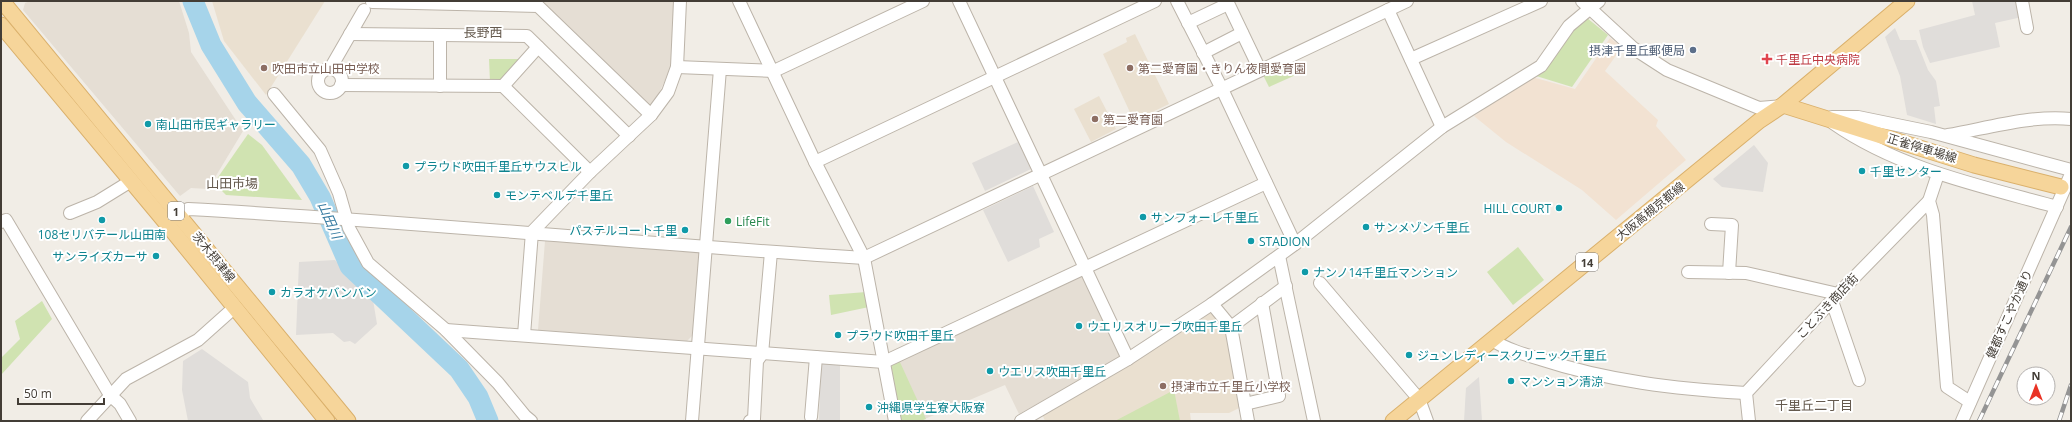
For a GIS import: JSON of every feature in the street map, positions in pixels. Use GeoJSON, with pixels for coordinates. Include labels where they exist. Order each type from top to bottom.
{"type":"FeatureCollection","features":[{"type":"Feature","properties":{"kind":"main road","name":"茨木摂津線"},"geometry":{"type":"LineString","coordinates":[[2,1],[179,214],[340,418]]}},
{"type":"Feature","properties":{"kind":"main road","name":"大阪高槻京都線"},"geometry":{"type":"LineString","coordinates":[[1393,421],[1759,121],[1783,105],[1907,1]]}},
{"type":"Feature","properties":{"kind":"main road","name":"茨木摂津線"},"geometry":{"type":"LineString","coordinates":[[1,25],[167,224],[327,421]]}},
{"type":"Feature","properties":{"kind":"main road","name":"正雀停車場線"},"geometry":{"type":"LineString","coordinates":[[1783,105],[1974,165],[2061,187]]}},
{"type":"Feature","properties":{"kind":"street"},"geometry":{"type":"LineString","coordinates":[[524,335],[532,232],[590,172],[651,115],[668,92],[677,67],[680,1]]}},
{"type":"Feature","properties":{"kind":"street"},"geometry":{"type":"LineString","coordinates":[[739,1],[774,71],[815,162],[864,258],[895,421]]}},
{"type":"Feature","properties":{"kind":"street"},"geometry":{"type":"LineString","coordinates":[[677,67],[720,70],[774,71],[923,1]]}},
{"type":"Feature","properties":{"kind":"street"},"geometry":{"type":"LineString","coordinates":[[959,1],[1128,359]]}},
{"type":"Feature","properties":{"kind":"street"},"geometry":{"type":"LineString","coordinates":[[815,162],[1155,1]]}},
{"type":"Feature","properties":{"kind":"street"},"geometry":{"type":"LineString","coordinates":[[1177,1],[1222,89],[1295,244]]}},
{"type":"Feature","properties":{"kind":"street"},"geometry":{"type":"LineString","coordinates":[[167,224],[188,209],[314,215],[706,247],[864,258],[1407,1]]}},
{"type":"Feature","properties":{"kind":"street"},"geometry":{"type":"LineString","coordinates":[[1411,59],[1541,1]]}},
{"type":"Feature","properties":{"kind":"street"},"geometry":{"type":"LineString","coordinates":[[2022,1],[2027,28]]}},
{"type":"Feature","properties":{"kind":"street"},"geometry":{"type":"LineString","coordinates":[[1188,23],[1227,2],[1260,70]]}},
{"type":"Feature","properties":{"kind":"street"},"geometry":{"type":"LineString","coordinates":[[1021,421],[1128,359],[1212,304],[1295,244],[1442,127],[1541,66],[1569,26],[1590,4],[1633,48],[1667,70],[1759,108],[1783,105]]}},
{"type":"Feature","properties":{"kind":"street"},"geometry":{"type":"LineString","coordinates":[[590,172],[503,86],[341,86],[332,92],[325,91],[319,86],[320,74],[330,69],[368,6],[538,6],[651,115]]}},
{"type":"Feature","properties":{"kind":"street"},"geometry":{"type":"LineString","coordinates":[[1388,10],[1442,127]]}},
{"type":"Feature","properties":{"kind":"street"},"geometry":{"type":"LineString","coordinates":[[1203,54],[1242,33]]}},
{"type":"Feature","properties":{"kind":"street"},"geometry":{"type":"LineString","coordinates":[[350,34],[527,36],[629,136]]}},
{"type":"Feature","properties":{"kind":"street"},"geometry":{"type":"LineString","coordinates":[[440,35],[440,86]]}},
{"type":"Feature","properties":{"kind":"street"},"geometry":{"type":"LineString","coordinates":[[503,86],[538,47]]}},
{"type":"Feature","properties":{"kind":"street"},"geometry":{"type":"LineString","coordinates":[[330,69],[340,74],[341,86]]}},
{"type":"Feature","properties":{"kind":"street"},"geometry":{"type":"LineString","coordinates":[[692,421],[720,70]]}},
{"type":"Feature","properties":{"kind":"street"},"geometry":{"type":"LineString","coordinates":[[274,94],[320,150],[339,193],[345,217],[357,246],[368,263],[446,330],[498,383],[525,416],[531,421]]}},
{"type":"Feature","properties":{"kind":"street"},"geometry":{"type":"LineString","coordinates":[[1824,118],[1858,117],[1943,136],[2071,170]]}},
{"type":"Feature","properties":{"kind":"street"},"geometry":{"type":"LineString","coordinates":[[1824,118],[1853,137],[1938,174],[2057,207]]}},
{"type":"Feature","properties":{"kind":"street"},"geometry":{"type":"LineString","coordinates":[[1943,136],[2031,120],[2054,118],[2071,120]]}},
{"type":"Feature","properties":{"kind":"street"},"geometry":{"type":"LineString","coordinates":[[1938,174],[1929,201],[1933,215],[1947,387],[1970,402]]}},
{"type":"Feature","properties":{"kind":"street","name":"健都すこやか通り"},"geometry":{"type":"LineString","coordinates":[[1962,421],[2071,174]]}},
{"type":"Feature","properties":{"kind":"street"},"geometry":{"type":"LineString","coordinates":[[70,213],[97,202],[131,181]]}},
{"type":"Feature","properties":{"kind":"street"},"geometry":{"type":"LineString","coordinates":[[446,330],[884,362],[1266,183]]}},
{"type":"Feature","properties":{"kind":"street","name":"ことぶき商店街"},"geometry":{"type":"LineString","coordinates":[[1746,392],[1929,201]]}},
{"type":"Feature","properties":{"kind":"street"},"geometry":{"type":"LineString","coordinates":[[1,222],[6,220],[110,395],[120,404],[130,421]]}},
{"type":"Feature","properties":{"kind":"street"},"geometry":{"type":"LineString","coordinates":[[1711,224],[1732,225],[1729,273]]}},
{"type":"Feature","properties":{"kind":"street"},"geometry":{"type":"LineString","coordinates":[[750,421],[754,419],[757,361],[762,354],[771,252]]}},
{"type":"Feature","properties":{"kind":"street"},"geometry":{"type":"LineString","coordinates":[[1279,256],[1314,421]]}},
{"type":"Feature","properties":{"kind":"street"},"geometry":{"type":"LineString","coordinates":[[1688,272],[1746,273],[1835,298],[1860,380]]}},
{"type":"Feature","properties":{"kind":"street"},"geometry":{"type":"LineString","coordinates":[[1320,283],[1419,399],[1427,421]]}},
{"type":"Feature","properties":{"kind":"street"},"geometry":{"type":"LineString","coordinates":[[1231,327],[1286,286]]}},
{"type":"Feature","properties":{"kind":"street"},"geometry":{"type":"LineString","coordinates":[[1245,404],[1279,396],[1262,303]]}},
{"type":"Feature","properties":{"kind":"street"},"geometry":{"type":"LineString","coordinates":[[1212,304],[1231,327],[1248,421]]}},
{"type":"Feature","properties":{"kind":"street"},"geometry":{"type":"LineString","coordinates":[[87,421],[126,379],[198,340],[235,307]]}},
{"type":"Feature","properties":{"kind":"street"},"geometry":{"type":"LineString","coordinates":[[1492,340],[1502,347],[1570,369],[1628,381],[1746,392],[1749,421]]}},
{"type":"Feature","properties":{"kind":"street"},"geometry":{"type":"LineString","coordinates":[[811,418],[816,357]]}},
{"type":"Feature","properties":{"kind":"shaded area"},"geometry":{"type":"Polygon","coordinates":[[[30,1],[179,1],[189,33],[191,52],[243,131],[208,189],[191,188],[180,196],[23,10],[25,3],[30,1]]]}},
{"type":"Feature","properties":{"kind":"shaded area","name":"吹田市立山田中学校"},"geometry":{"type":"Polygon","coordinates":[[[212,1],[325,1],[266,95],[224,41],[212,1]]]}},
{"type":"Feature","properties":{"kind":"shaded area"},"geometry":{"type":"Polygon","coordinates":[[[369,1],[675,1],[675,52],[670,70],[657,97],[644,112],[536,10],[375,8],[369,1]]]}},
{"type":"Feature","properties":{"kind":"shaded area"},"geometry":{"type":"Polygon","coordinates":[[[1972,1],[2019,1],[2022,17],[1995,23],[2000,47],[1930,63],[1923,47],[1919,30],[1975,15],[1972,1]]]}},
{"type":"Feature","properties":{"kind":"shaded area"},"geometry":{"type":"Polygon","coordinates":[[[1895,28],[1900,40],[1916,40],[1928,70],[1936,81],[1940,106],[1934,107],[1936,124],[1907,115],[1900,76],[1885,37],[1895,28]]]}},
{"type":"Feature","properties":{"kind":"shaded area","name":"第二愛育園・きりん夜間愛育園"},"geometry":{"type":"Polygon","coordinates":[[[1135,34],[1169,104],[1134,121],[1103,54],[1127,42],[1126,38],[1135,34]]]}},
{"type":"Feature","properties":{"kind":"shaded area"},"geometry":{"type":"Polygon","coordinates":[[[1610,38],[1622,47],[1605,71],[1658,120],[1656,126],[1686,160],[1616,220],[1582,190],[1506,142],[1474,116],[1532,77],[1575,89],[1610,38]]]}},
{"type":"Feature","properties":{"kind":"shaded area","name":"第二愛育園"},"geometry":{"type":"Polygon","coordinates":[[[1099,96],[1116,129],[1091,142],[1074,109],[1099,96]]]}},
{"type":"Feature","properties":{"kind":"shaded area"},"geometry":{"type":"Polygon","coordinates":[[[1018,142],[1031,169],[985,191],[972,163],[1018,142]]]}},
{"type":"Feature","properties":{"kind":"shaded area"},"geometry":{"type":"Polygon","coordinates":[[[1754,145],[1768,163],[1763,192],[1722,187],[1713,179],[1754,145]]]}},
{"type":"Feature","properties":{"kind":"shaded area"},"geometry":{"type":"Polygon","coordinates":[[[1033,186],[1054,232],[1039,239],[1040,247],[1008,262],[983,210],[1033,186]]]}},
{"type":"Feature","properties":{"kind":"shaded area"},"geometry":{"type":"Polygon","coordinates":[[[545,241],[700,253],[694,334],[687,341],[538,330],[545,241]]]}},
{"type":"Feature","properties":{"kind":"shaded area"},"geometry":{"type":"Polygon","coordinates":[[[335,260],[373,300],[377,324],[355,344],[350,341],[344,342],[333,333],[296,335],[299,262],[335,260]]]}},
{"type":"Feature","properties":{"kind":"shaded area"},"geometry":{"type":"Polygon","coordinates":[[[1083,274],[1120,358],[1019,414],[1005,385],[920,421],[901,421],[891,363],[1083,274]]]}},
{"type":"Feature","properties":{"kind":"shaded area","name":"摂津市立千里丘小学校"},"geometry":{"type":"Polygon","coordinates":[[[1212,312],[1226,331],[1239,408],[1229,413],[1190,413],[1191,421],[1045,421],[1042,414],[1205,313],[1212,312]]]}},
{"type":"Feature","properties":{"kind":"shaded area"},"geometry":{"type":"Polygon","coordinates":[[[202,349],[248,382],[250,398],[263,420],[188,421],[182,390],[183,361],[202,349]]]}},
{"type":"Feature","properties":{"kind":"shaded area"},"geometry":{"type":"Polygon","coordinates":[[[821,363],[840,365],[840,421],[819,421],[821,363]]]}},
{"type":"Feature","properties":{"kind":"shaded area"},"geometry":{"type":"Polygon","coordinates":[[[1479,377],[1482,421],[1464,421],[1466,388],[1479,377]]]}},
{"type":"Feature","properties":{"kind":"green space"},"geometry":{"type":"Polygon","coordinates":[[[1587,18],[1608,35],[1572,87],[1533,75],[1571,28],[1587,18]]]}},
{"type":"Feature","properties":{"kind":"green space"},"geometry":{"type":"Polygon","coordinates":[[[489,59],[520,59],[500,80],[490,82],[489,59]]]}},
{"type":"Feature","properties":{"kind":"green space"},"geometry":{"type":"Polygon","coordinates":[[[1292,60],[1298,74],[1269,87],[1262,73],[1292,60]]]}},
{"type":"Feature","properties":{"kind":"green space"},"geometry":{"type":"Polygon","coordinates":[[[248,134],[262,145],[302,200],[226,195],[214,183],[248,134]]]}},
{"type":"Feature","properties":{"kind":"green space"},"geometry":{"type":"Polygon","coordinates":[[[1518,247],[1544,280],[1513,305],[1487,272],[1518,247]]]}},
{"type":"Feature","properties":{"kind":"green space"},"geometry":{"type":"Polygon","coordinates":[[[866,292],[869,307],[831,315],[829,295],[866,292]]]}},
{"type":"Feature","properties":{"kind":"green space"},"geometry":{"type":"Polygon","coordinates":[[[42,301],[52,319],[1,375],[1,358],[20,339],[15,321],[42,301]]]}},
{"type":"Feature","properties":{"kind":"green space"},"geometry":{"type":"Polygon","coordinates":[[[899,360],[926,419],[920,421],[901,421],[891,364],[899,360]]]}},
{"type":"Feature","properties":{"kind":"green space"},"geometry":{"type":"Polygon","coordinates":[[[1174,390],[1180,421],[1115,421],[1174,390]]]}},
{"type":"Feature","properties":{"kind":"waterway","name":"山田川"},"geometry":{"type":"LineString","coordinates":[[193,1],[211,45],[247,103],[301,165],[320,197],[350,266],[459,369],[478,397],[488,421]]}},
{"type":"Feature","properties":{"kind":"railway"},"geometry":{"type":"LineString","coordinates":[[1979,421],[2071,227]]}},
{"type":"Feature","properties":{"kind":"railway"},"geometry":{"type":"LineString","coordinates":[[2059,421],[2071,385]]}},
{"type":"Feature","properties":{"kind":"place","name":"摂津千里丘郵便局"},"geometry":{"type":"Point","coordinates":[1693,50]}},
{"type":"Feature","properties":{"kind":"place","name":"千里丘中央病院"},"geometry":{"type":"Point","coordinates":[1767,59]}},
{"type":"Feature","properties":{"kind":"place","name":"吹田市立山田中学校"},"geometry":{"type":"Point","coordinates":[264,68]}},
{"type":"Feature","properties":{"kind":"place","name":"第二愛育園・きりん夜間愛育園"},"geometry":{"type":"Point","coordinates":[1130,68]}},
{"type":"Feature","properties":{"kind":"place","name":"第二愛育園"},"geometry":{"type":"Point","coordinates":[1095,119]}},
{"type":"Feature","properties":{"kind":"place","name":"南山田市民ギャラリー"},"geometry":{"type":"Point","coordinates":[148,124]}},
{"type":"Feature","properties":{"kind":"place","name":"プラウド吹田千里丘サウスヒル"},"geometry":{"type":"Point","coordinates":[406,166]}},
{"type":"Feature","properties":{"kind":"place","name":"千里センター"},"geometry":{"type":"Point","coordinates":[1862,171]}},
{"type":"Feature","properties":{"kind":"place","name":"モンテベルデ千里丘"},"geometry":{"type":"Point","coordinates":[497,195]}},
{"type":"Feature","properties":{"kind":"place","name":"HILL COURT"},"geometry":{"type":"Point","coordinates":[1559,208]}},
{"type":"Feature","properties":{"kind":"place","name":"サンフォーレ千里丘"},"geometry":{"type":"Point","coordinates":[1143,217]}},
{"type":"Feature","properties":{"kind":"place","name":"108セリバテール山田南"},"geometry":{"type":"Point","coordinates":[102,220]}},
{"type":"Feature","properties":{"kind":"place","name":"LifeFit"},"geometry":{"type":"Point","coordinates":[728,221]}},
{"type":"Feature","properties":{"kind":"place","name":"サンメゾン千里丘"},"geometry":{"type":"Point","coordinates":[1366,227]}},
{"type":"Feature","properties":{"kind":"place","name":"パステルコート千里"},"geometry":{"type":"Point","coordinates":[685,230]}},
{"type":"Feature","properties":{"kind":"place","name":"STADION"},"geometry":{"type":"Point","coordinates":[1251,241]}},
{"type":"Feature","properties":{"kind":"place","name":"サンライズカーサ"},"geometry":{"type":"Point","coordinates":[156,256]}},
{"type":"Feature","properties":{"kind":"place","name":"ナンノ14千里丘マンション"},"geometry":{"type":"Point","coordinates":[1305,272]}},
{"type":"Feature","properties":{"kind":"place","name":"カラオケバンバン"},"geometry":{"type":"Point","coordinates":[272,292]}},
{"type":"Feature","properties":{"kind":"place","name":"ウエリスオリーブ吹田千里丘"},"geometry":{"type":"Point","coordinates":[1079,326]}},
{"type":"Feature","properties":{"kind":"place","name":"プラウド吹田千里丘"},"geometry":{"type":"Point","coordinates":[838,335]}},
{"type":"Feature","properties":{"kind":"place","name":"ジュンレディースクリニック千里丘"},"geometry":{"type":"Point","coordinates":[1409,355]}},
{"type":"Feature","properties":{"kind":"place","name":"ウエリス吹田千里丘"},"geometry":{"type":"Point","coordinates":[990,371]}},
{"type":"Feature","properties":{"kind":"place","name":"マンション清涼"},"geometry":{"type":"Point","coordinates":[1511,381]}},
{"type":"Feature","properties":{"kind":"place","name":"摂津市立千里丘小学校"},"geometry":{"type":"Point","coordinates":[1163,386]}},
{"type":"Feature","properties":{"kind":"place","name":"沖縄県学生寮大阪寮"},"geometry":{"type":"Point","coordinates":[869,407]}},
{"type":"Feature","properties":{"kind":"district","name":"長野西"},"geometry":{"type":"Point","coordinates":[483,32]}},
{"type":"Feature","properties":{"kind":"district","name":"山田市場"},"geometry":{"type":"Point","coordinates":[232,183]}},
{"type":"Feature","properties":{"kind":"district","name":"千里丘二丁目"},"geometry":{"type":"Point","coordinates":[1814,405]}}]}
